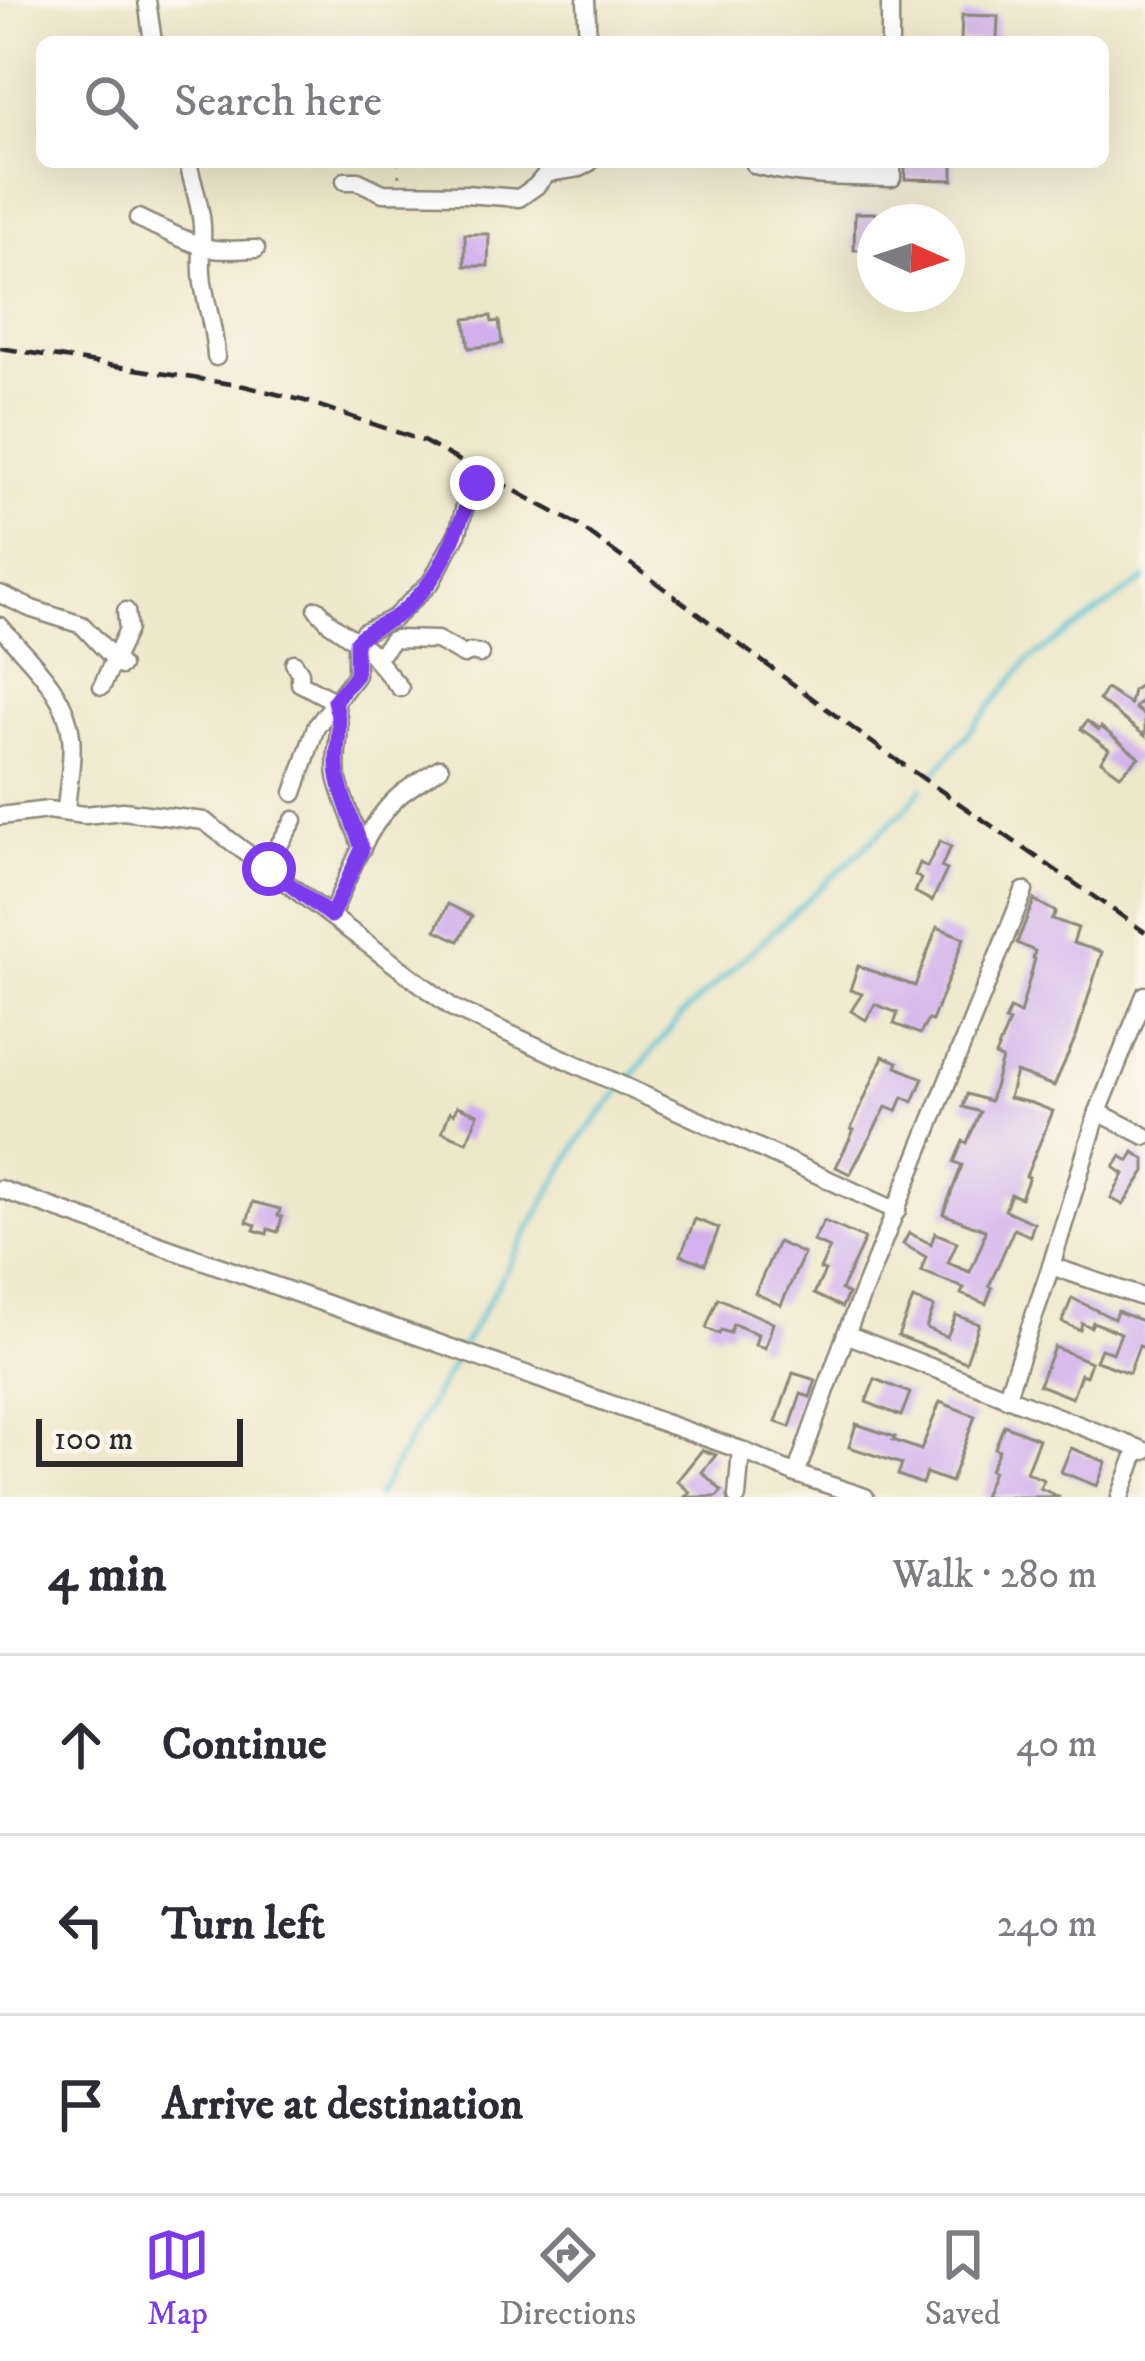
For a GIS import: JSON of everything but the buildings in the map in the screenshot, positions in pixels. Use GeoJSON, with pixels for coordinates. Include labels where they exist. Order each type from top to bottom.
{"type":"FeatureCollection","features":[{"type":"Feature","properties":{"kind":"street"},"geometry":{"type":"LineString","coordinates":[[147,0],[152,36]]}},
{"type":"Feature","properties":{"kind":"street"},"geometry":{"type":"LineString","coordinates":[[586,0],[588,36]]}},
{"type":"Feature","properties":{"kind":"street"},"geometry":{"type":"LineString","coordinates":[[890,0],[890,36]]}},
{"type":"Feature","properties":{"kind":"street"},"geometry":{"type":"LineString","coordinates":[[189,168],[203,231],[202,277],[216,357]]}},
{"type":"Feature","properties":{"kind":"street"},"geometry":{"type":"LineString","coordinates":[[345,181],[383,193],[519,198],[547,173],[580,168]]}},
{"type":"Feature","properties":{"kind":"street"},"geometry":{"type":"LineString","coordinates":[[766,168],[892,178],[892,168]]}},
{"type":"Feature","properties":{"kind":"street"},"geometry":{"type":"LineString","coordinates":[[138,218],[191,244],[217,250],[256,249]]}},
{"type":"Feature","properties":{"kind":"street"},"geometry":{"type":"LineString","coordinates":[[294,793],[316,727],[356,675],[356,642],[364,632],[394,618],[431,582],[477,483],[494,475]]}},
{"type":"Feature","properties":{"kind":"street"},"geometry":{"type":"LineString","coordinates":[[0,594],[82,626],[117,661]]}},
{"type":"Feature","properties":{"kind":"street"},"geometry":{"type":"LineString","coordinates":[[317,609],[373,654],[400,688]]}},
{"type":"Feature","properties":{"kind":"street"},"geometry":{"type":"LineString","coordinates":[[102,686],[128,629],[126,611]]}},
{"type":"Feature","properties":{"kind":"street"},"geometry":{"type":"LineString","coordinates":[[0,626],[50,684],[71,731],[67,812]]}},
{"type":"Feature","properties":{"kind":"street"},"geometry":{"type":"LineString","coordinates":[[373,654],[397,639],[437,640],[464,655],[480,654]]}},
{"type":"Feature","properties":{"kind":"street"},"geometry":{"type":"LineString","coordinates":[[294,663],[300,683],[334,701],[340,716],[336,772],[362,849]]}},
{"type":"Feature","properties":{"kind":"street"},"geometry":{"type":"LineString","coordinates":[[331,916],[381,815],[398,796],[440,768]]}},
{"type":"Feature","properties":{"kind":"street"},"geometry":{"type":"LineString","coordinates":[[0,816],[48,810],[123,811],[204,821],[453,1008],[897,1211]]}},
{"type":"Feature","properties":{"kind":"street"},"geometry":{"type":"LineString","coordinates":[[272,872],[279,845],[294,820]]}},
{"type":"Feature","properties":{"kind":"street"},"geometry":{"type":"LineString","coordinates":[[796,1474],[846,1334],[1024,892]]}},
{"type":"Feature","properties":{"kind":"street"},"geometry":{"type":"LineString","coordinates":[[1006,1398],[1098,1112],[1145,995]]}},
{"type":"Feature","properties":{"kind":"street"},"geometry":{"type":"LineString","coordinates":[[1098,1112],[1145,1136]]}},
{"type":"Feature","properties":{"kind":"street"},"geometry":{"type":"LineString","coordinates":[[0,1189],[865,1497]]}},
{"type":"Feature","properties":{"kind":"street"},"geometry":{"type":"LineString","coordinates":[[1051,1266],[1145,1298]]}},
{"type":"Feature","properties":{"kind":"street"},"geometry":{"type":"LineString","coordinates":[[846,1334],[1142,1449],[1120,1497]]}},
{"type":"Feature","properties":{"kind":"street"},"geometry":{"type":"LineString","coordinates":[[736,1497],[741,1450]]}},
{"type":"Feature","properties":{"kind":"waterway"},"geometry":{"type":"LineString","coordinates":[[934,774],[1029,660],[1145,579]]}},
{"type":"Feature","properties":{"kind":"waterway"},"geometry":{"type":"LineString","coordinates":[[629,1080],[681,1016],[907,808],[922,788]]}},
{"type":"Feature","properties":{"kind":"waterway"},"geometry":{"type":"LineString","coordinates":[[377,1497],[581,1138],[622,1089]]}},
{"type":"Feature","properties":{"kind":"railway"},"geometry":{"type":"LineString","coordinates":[[0,348],[244,386],[423,441],[578,525],[885,752],[1145,932]]}},
{"type":"Feature","properties":{"kind":"route"},"geometry":{"type":"LineString","coordinates":[[269,869],[331,916],[362,849],[336,772],[340,716],[334,701],[356,675],[356,642],[364,632],[394,618],[431,582],[448,554],[477,483]]}}]}
